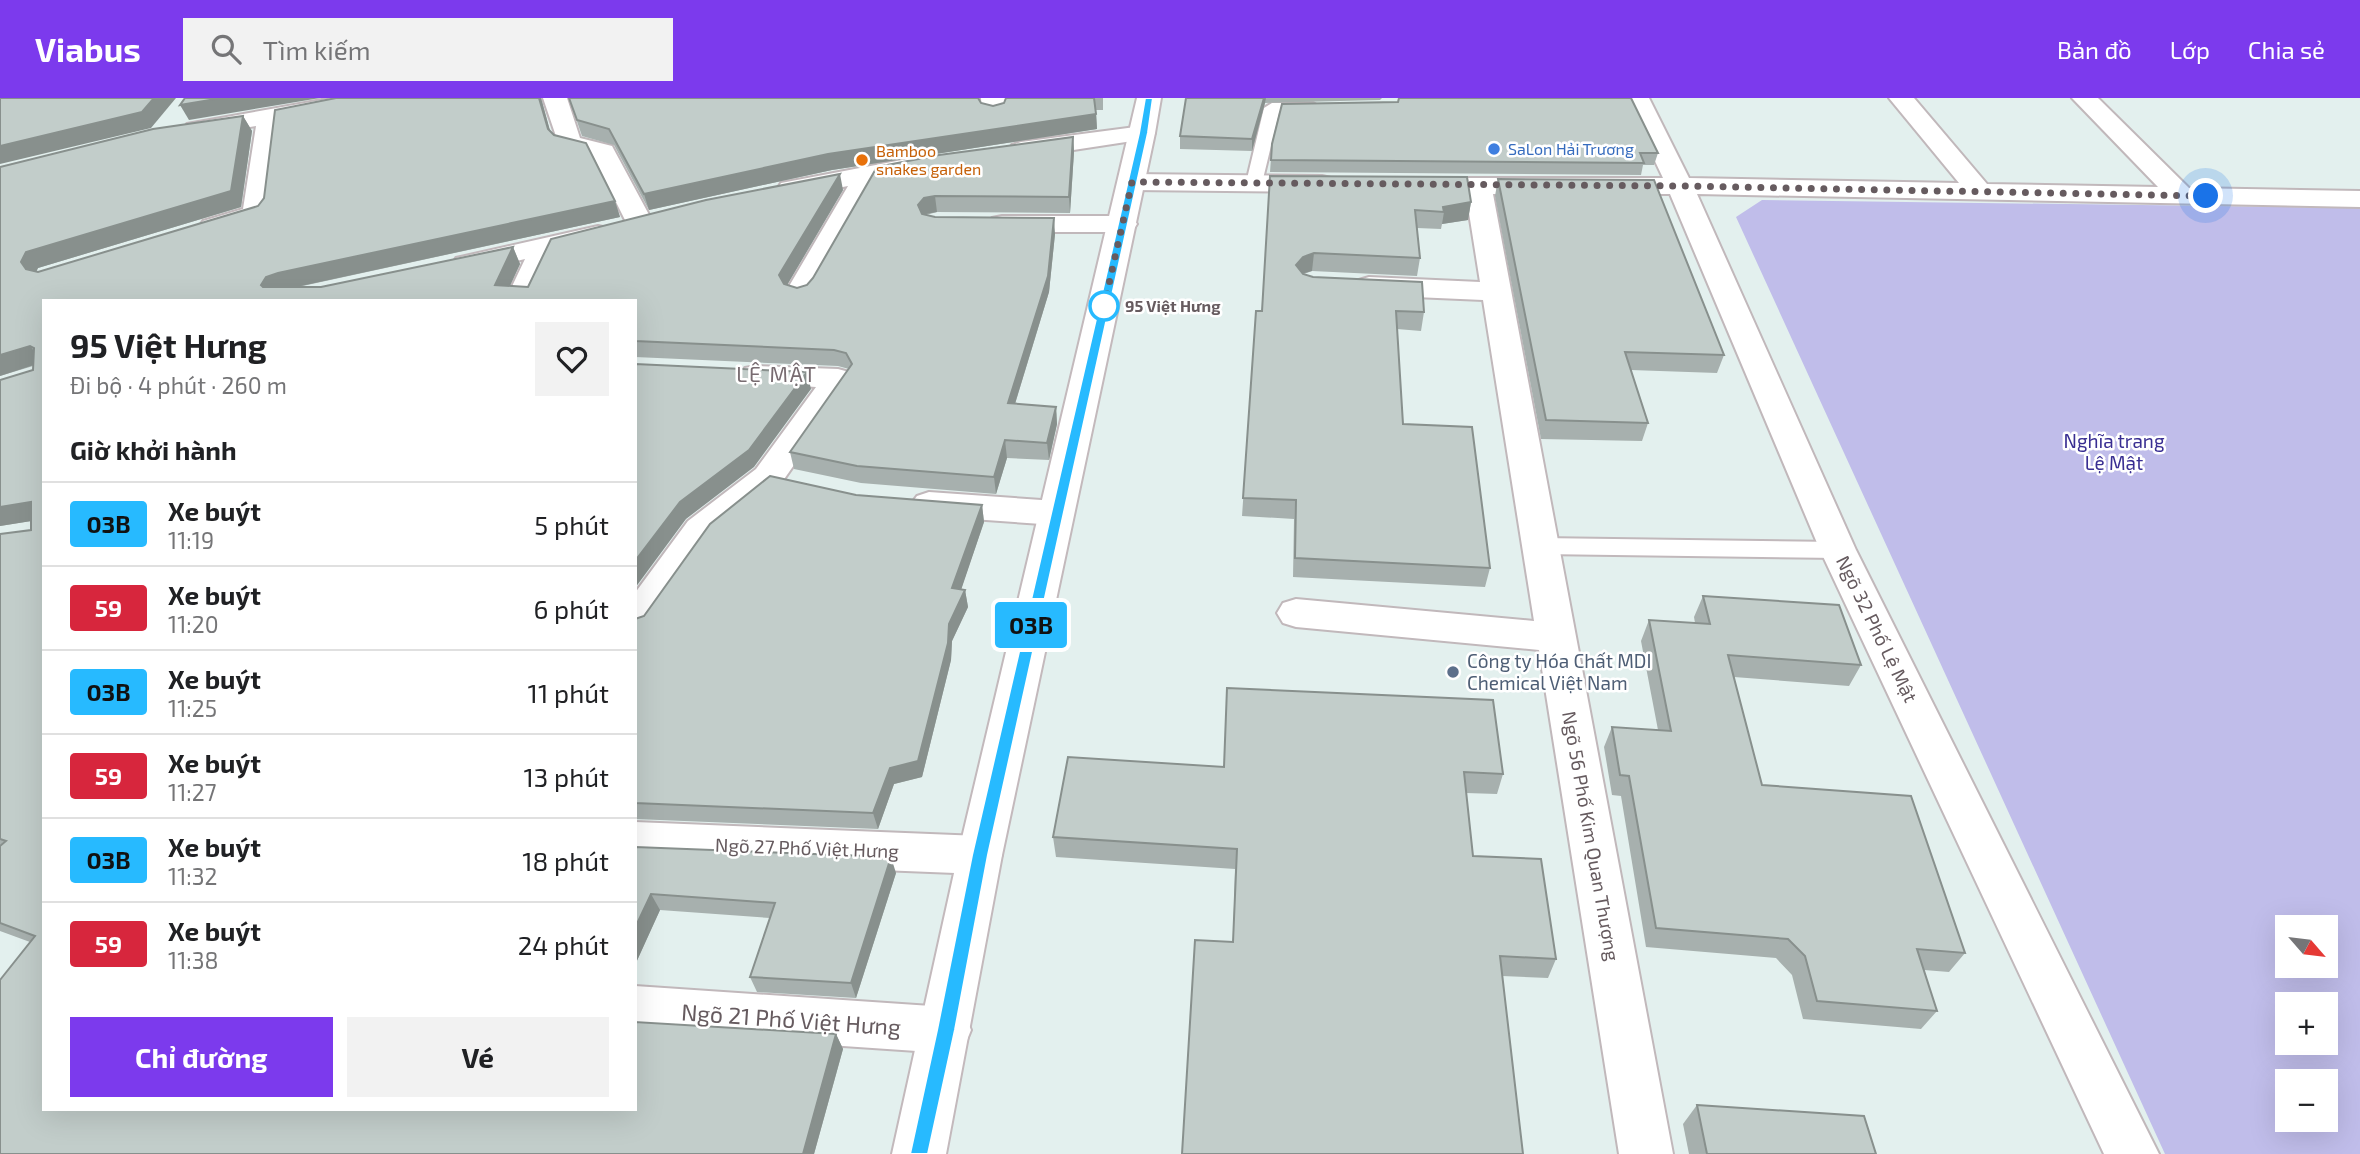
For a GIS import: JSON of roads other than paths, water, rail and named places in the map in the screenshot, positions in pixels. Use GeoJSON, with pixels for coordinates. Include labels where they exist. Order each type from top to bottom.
{"type":"FeatureCollection","features":[{"type":"Feature","properties":{"kind":"street"},"geometry":{"type":"LineString","coordinates":[[175,132],[374,98]]}},
{"type":"Feature","properties":{"kind":"street"},"geometry":{"type":"LineString","coordinates":[[438,270],[544,248],[651,220],[603,150],[569,143],[555,98]]}},
{"type":"Feature","properties":{"kind":"street","name":"Ngõ 32 Phố Lệ Mật"},"geometry":{"type":"LineString","coordinates":[[1637,98],[1680,186],[1838,550],[2132,1154]]}},
{"type":"Feature","properties":{"kind":"street"},"geometry":{"type":"LineString","coordinates":[[1901,98],[1979,191]]}},
{"type":"Feature","properties":{"kind":"street"},"geometry":{"type":"LineString","coordinates":[[2084,98],[2181,195]]}},
{"type":"Feature","properties":{"kind":"street"},"geometry":{"type":"LineString","coordinates":[[919,1154],[980,855],[1146,116],[995,153]]}},
{"type":"Feature","properties":{"kind":"street"},"geometry":{"type":"LineString","coordinates":[[192,233],[256,214],[269,118]]}},
{"type":"Feature","properties":{"kind":"street"},"geometry":{"type":"LineString","coordinates":[[762,195],[954,159]]}},
{"type":"Feature","properties":{"kind":"street"},"geometry":{"type":"LineString","coordinates":[[800,293],[868,174]]}},
{"type":"Feature","properties":{"kind":"street"},"geometry":{"type":"LineString","coordinates":[[1132,182],[1346,185]]}},
{"type":"Feature","properties":{"kind":"street"},"geometry":{"type":"LineString","coordinates":[[1399,185],[1680,186],[2360,199]]}},
{"type":"Feature","properties":{"kind":"street","name":"Ngõ 56 Phố Kim Quan Thượng"},"geometry":{"type":"LineString","coordinates":[[1478,186],[1646,1154]]}},
{"type":"Feature","properties":{"kind":"street"},"geometry":{"type":"LineString","coordinates":[[977,223],[1123,224]]}},
{"type":"Feature","properties":{"kind":"street"},"geometry":{"type":"LineString","coordinates":[[521,299],[544,248]]}},
{"type":"Feature","properties":{"kind":"street"},"geometry":{"type":"LineString","coordinates":[[1339,285],[1496,292]]}},
{"type":"Feature","properties":{"kind":"street"},"geometry":{"type":"LineString","coordinates":[[637,619],[701,530],[782,480],[838,379],[730,374]]}},
{"type":"Feature","properties":{"kind":"street"},"geometry":{"type":"LineString","coordinates":[[898,501],[1056,513]]}},
{"type":"Feature","properties":{"kind":"street"},"geometry":{"type":"LineString","coordinates":[[1296,613],[1556,637]]}},
{"type":"Feature","properties":{"kind":"street","name":"Ngõ 27 Phố Việt Hưng"},"geometry":{"type":"LineString","coordinates":[[637,841],[980,855]]}},
{"type":"Feature","properties":{"kind":"street","name":"Ngõ 21 Phố Việt Hưng"},"geometry":{"type":"LineString","coordinates":[[637,1009],[946,1030]]}},
{"type":"Feature","properties":{"kind":"lane"},"geometry":{"type":"LineString","coordinates":[[1254,183],[1272,108],[1325,108]]}},
{"type":"Feature","properties":{"kind":"lane"},"geometry":{"type":"LineString","coordinates":[[1540,546],[1838,550]]}},
{"type":"Feature","properties":{"kind":"place","name":"SaLon Hải Trương"},"geometry":{"type":"Point","coordinates":[1494,149]}},
{"type":"Feature","properties":{"kind":"place","name":"Bamboo snakes garden"},"geometry":{"type":"Point","coordinates":[862,160]}},
{"type":"Feature","properties":{"kind":"place","name":"95 Việt Hưng"},"geometry":{"type":"Point","coordinates":[1104,306]}},
{"type":"Feature","properties":{"kind":"place","name":"Công ty Hóa Chất MDI Chemical Việt Nam"},"geometry":{"type":"Point","coordinates":[1453,672]}},
{"type":"Feature","properties":{"kind":"district","name":"LỆ MẬT"},"geometry":{"type":"Point","coordinates":[777,375]}},
{"type":"Feature","properties":{"kind":"park label","name":"Nghĩa trang Lệ Mật"},"geometry":{"type":"Point","coordinates":[2114,452]}}]}
